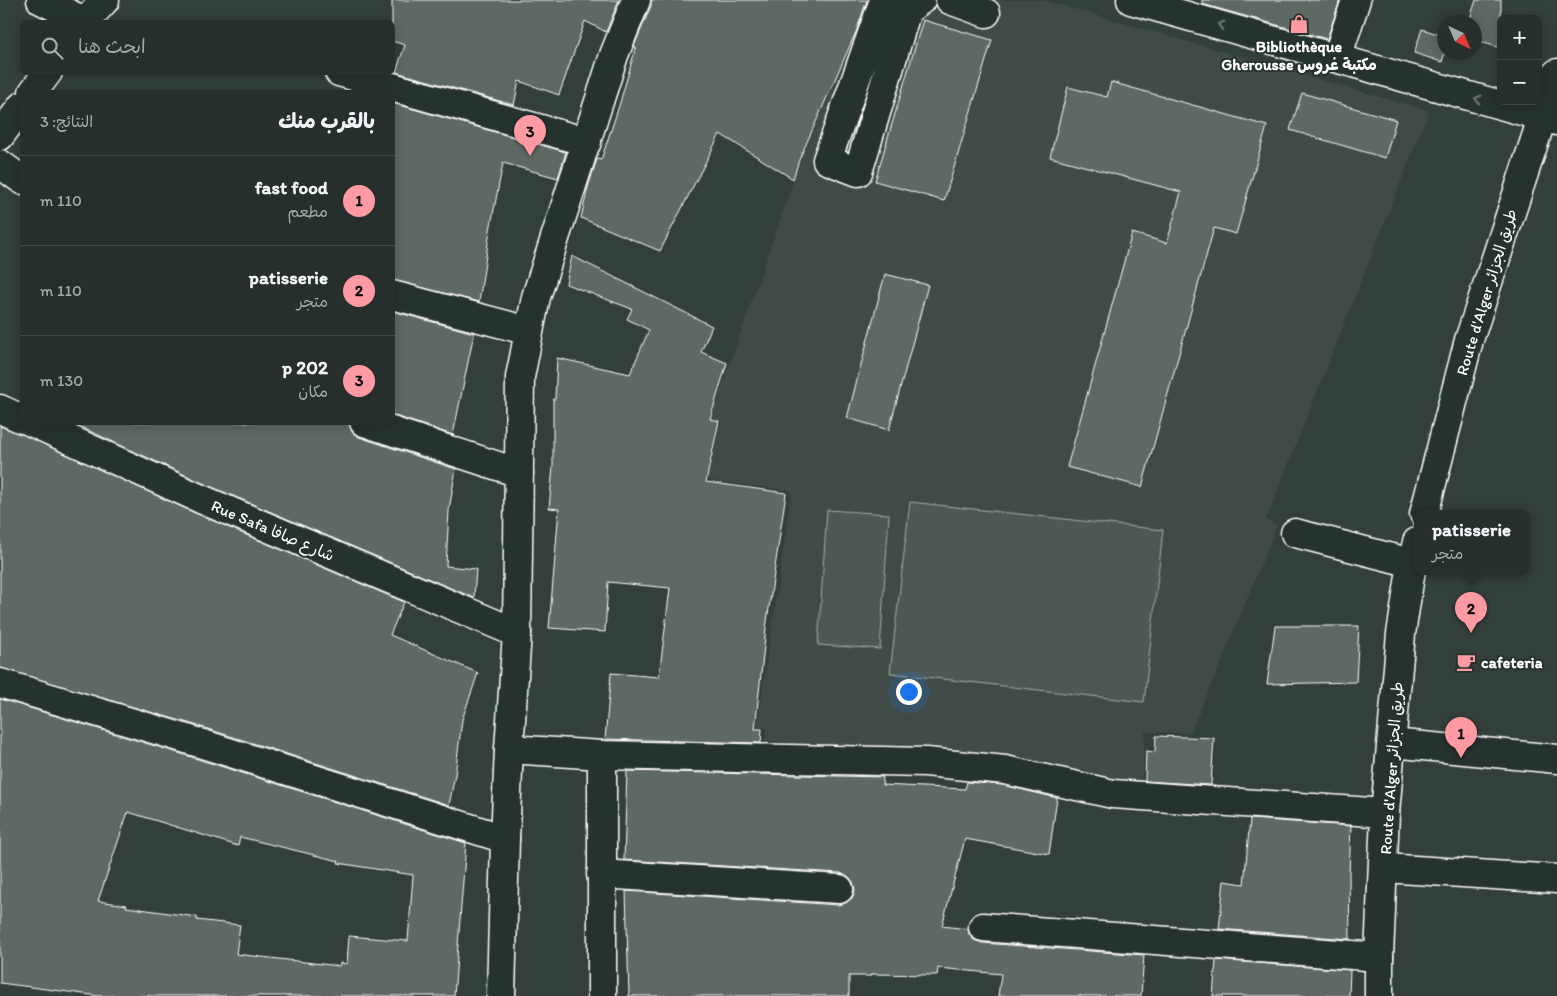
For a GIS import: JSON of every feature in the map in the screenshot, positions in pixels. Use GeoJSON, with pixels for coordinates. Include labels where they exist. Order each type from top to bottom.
{"type":"FeatureCollection","features":[{"type":"Feature","properties":{"kind":"street"},"geometry":{"type":"LineString","coordinates":[[41,0],[82,20]]}},
{"type":"Feature","properties":{"kind":"street"},"geometry":{"type":"LineString","coordinates":[[88,20],[105,0]]}},
{"type":"Feature","properties":{"kind":"street"},"geometry":{"type":"LineString","coordinates":[[501,996],[505,839],[517,633],[520,377],[536,296],[614,55],[636,0]]}},
{"type":"Feature","properties":{"kind":"street"},"geometry":{"type":"LineString","coordinates":[[950,0],[986,13]]}},
{"type":"Feature","properties":{"kind":"street"},"geometry":{"type":"LineString","coordinates":[[1131,0],[1550,119]]}},
{"type":"Feature","properties":{"kind":"street"},"geometry":{"type":"LineString","coordinates":[[1337,58],[1356,0]]}},
{"type":"Feature","properties":{"kind":"street"},"geometry":{"type":"LineString","coordinates":[[883,3],[914,5],[858,172],[826,160],[883,3]]}},
{"type":"Feature","properties":{"kind":"street","name":"Route d'Alger طريق الجزائر"},"geometry":{"type":"LineString","coordinates":[[1425,510],[1469,340],[1550,119],[1557,74]]}},
{"type":"Feature","properties":{"kind":"street"},"geometry":{"type":"LineString","coordinates":[[34,90],[46,75]]}},
{"type":"Feature","properties":{"kind":"street"},"geometry":{"type":"LineString","coordinates":[[350,75],[587,142]]}},
{"type":"Feature","properties":{"kind":"street"},"geometry":{"type":"LineString","coordinates":[[0,136],[20,109]]}},
{"type":"Feature","properties":{"kind":"street"},"geometry":{"type":"LineString","coordinates":[[0,164],[20,179]]}},
{"type":"Feature","properties":{"kind":"street"},"geometry":{"type":"LineString","coordinates":[[395,296],[529,331]]}},
{"type":"Feature","properties":{"kind":"street"},"geometry":{"type":"LineString","coordinates":[[0,408],[20,418]]}},
{"type":"Feature","properties":{"kind":"street","name":"Rue Safa شارع صافا"},"geometry":{"type":"LineString","coordinates":[[38,425],[201,500],[517,633]]}},
{"type":"Feature","properties":{"kind":"street"},"geometry":{"type":"LineString","coordinates":[[373,425],[519,473]]}},
{"type":"Feature","properties":{"kind":"street"},"geometry":{"type":"LineString","coordinates":[[1295,533],[1414,553]]}},
{"type":"Feature","properties":{"kind":"street","name":"Route d'Alger طريق الجزائر"},"geometry":{"type":"LineString","coordinates":[[1379,996],[1385,813],[1401,634],[1414,553]]}},
{"type":"Feature","properties":{"kind":"street"},"geometry":{"type":"LineString","coordinates":[[0,683],[190,740],[505,839]]}},
{"type":"Feature","properties":{"kind":"street"},"geometry":{"type":"LineString","coordinates":[[1392,743],[1557,759]]}},
{"type":"Feature","properties":{"kind":"street"},"geometry":{"type":"LineString","coordinates":[[509,749],[602,755],[926,762],[1004,770],[1114,794],[1385,813]]}},
{"type":"Feature","properties":{"kind":"street"},"geometry":{"type":"LineString","coordinates":[[602,755],[602,996]]}},
{"type":"Feature","properties":{"kind":"street"},"geometry":{"type":"LineString","coordinates":[[1384,868],[1557,879]]}},
{"type":"Feature","properties":{"kind":"street"},"geometry":{"type":"LineString","coordinates":[[601,874],[839,889]]}},
{"type":"Feature","properties":{"kind":"street"},"geometry":{"type":"LineString","coordinates":[[983,927],[1379,957]]}},
{"type":"Feature","properties":{"kind":"shaded area"},"geometry":{"type":"Polygon","coordinates":[[[871,0],[1043,0],[1429,111],[1266,520],[1277,525],[1223,658],[1190,733],[1145,732],[1142,781],[1093,780],[994,756],[765,741],[767,728],[757,727],[792,491],[708,480],[721,421],[711,418],[800,162],[871,0]]]}},
{"type":"Feature","properties":{"kind":"shaded area"},"geometry":{"type":"Polygon","coordinates":[[[910,502],[1163,530],[1144,702],[890,673],[910,502]]]}},
{"type":"Feature","properties":{"kind":"shaded area"},"geometry":{"type":"Polygon","coordinates":[[[827,510],[889,514],[880,649],[818,645],[827,510]]]}},
{"type":"Feature","properties":{"kind":"building"},"geometry":{"type":"Polygon","coordinates":[[[392,0],[619,0],[606,32],[585,21],[559,95],[519,81],[514,105],[396,72],[405,45],[395,42],[395,20],[392,20],[392,0]]]}},
{"type":"Feature","properties":{"kind":"building"},"geometry":{"type":"Polygon","coordinates":[[[651,0],[867,0],[856,32],[799,160],[793,179],[720,134],[660,251],[581,218],[588,187],[597,159],[601,160],[619,106],[636,47],[634,46],[651,6],[651,0]]]}},
{"type":"Feature","properties":{"kind":"building"},"geometry":{"type":"Polygon","coordinates":[[[1202,0],[1340,0],[1327,39],[1202,4],[1202,0]]]}},
{"type":"Feature","properties":{"kind":"building"},"geometry":{"type":"Polygon","coordinates":[[[1476,0],[1501,0],[1501,15],[1497,15],[1497,47],[1482,42],[1482,15],[1471,15],[1476,0]]]}},
{"type":"Feature","properties":{"kind":"building"},"geometry":{"type":"Polygon","coordinates":[[[923,20],[992,40],[944,201],[875,181],[923,20]]]}},
{"type":"Feature","properties":{"kind":"building"},"geometry":{"type":"Polygon","coordinates":[[[1422,29],[1437,34],[1437,60],[1443,60],[1442,62],[1414,53],[1422,29]]]}},
{"type":"Feature","properties":{"kind":"building"},"geometry":{"type":"Polygon","coordinates":[[[1111,82],[1267,126],[1236,234],[1214,228],[1142,487],[1067,467],[1132,233],[1167,243],[1181,192],[1050,157],[1068,87],[1107,97],[1111,82]]]}},
{"type":"Feature","properties":{"kind":"building"},"geometry":{"type":"Polygon","coordinates":[[[1302,93],[1396,120],[1385,158],[1290,130],[1302,93]]]}},
{"type":"Feature","properties":{"kind":"building"},"geometry":{"type":"Polygon","coordinates":[[[395,104],[566,152],[558,178],[503,163],[479,302],[395,281],[395,104]]]}},
{"type":"Feature","properties":{"kind":"building"},"geometry":{"type":"Polygon","coordinates":[[[572,256],[712,326],[701,352],[727,363],[710,419],[719,421],[706,482],[786,493],[766,628],[755,729],[762,729],[761,743],[605,739],[611,673],[659,677],[670,588],[608,582],[605,632],[549,628],[559,509],[549,508],[553,467],[553,399],[555,399],[557,358],[630,374],[649,330],[627,319],[632,309],[566,284],[572,256]]]}},
{"type":"Feature","properties":{"kind":"building"},"geometry":{"type":"Polygon","coordinates":[[[885,274],[928,285],[889,430],[847,418],[885,274]]]}},
{"type":"Feature","properties":{"kind":"building"},"geometry":{"type":"Polygon","coordinates":[[[395,312],[474,333],[453,435],[395,416],[395,312]]]}},
{"type":"Feature","properties":{"kind":"building"},"geometry":{"type":"Polygon","coordinates":[[[77,425],[350,425],[352,432],[359,437],[456,469],[449,510],[446,566],[476,569],[474,598],[207,485],[77,425]]]}},
{"type":"Feature","properties":{"kind":"building"},"geometry":{"type":"Polygon","coordinates":[[[0,426],[22,434],[195,513],[404,602],[390,635],[478,673],[462,720],[449,805],[195,725],[0,668],[0,426]]]}},
{"type":"Feature","properties":{"kind":"building"},"geometry":{"type":"Polygon","coordinates":[[[1275,626],[1359,626],[1356,682],[1267,684],[1275,626]]]}},
{"type":"Feature","properties":{"kind":"building"},"geometry":{"type":"Polygon","coordinates":[[[0,699],[466,843],[454,996],[99,996],[0,983],[0,699]],[[128,812],[98,901],[197,917],[197,920],[240,925],[236,954],[339,966],[340,963],[347,964],[349,936],[408,941],[413,875],[338,863],[339,861],[240,837],[238,846],[128,812]]]}},
{"type":"Feature","properties":{"kind":"building"},"geometry":{"type":"Polygon","coordinates":[[[1156,736],[1214,738],[1211,785],[1145,781],[1146,751],[1155,752],[1156,736]]]}},
{"type":"Feature","properties":{"kind":"building"},"geometry":{"type":"Polygon","coordinates":[[[627,771],[883,777],[882,785],[965,789],[967,782],[1003,785],[1057,798],[1049,854],[965,839],[942,926],[968,929],[969,934],[974,940],[982,943],[1144,955],[1141,996],[998,996],[1001,974],[938,968],[937,975],[871,974],[871,976],[849,976],[849,996],[629,996],[626,891],[838,905],[852,898],[855,890],[853,882],[848,876],[840,873],[624,860],[627,771]]]}},
{"type":"Feature","properties":{"kind":"building"},"geometry":{"type":"Polygon","coordinates":[[[1250,819],[1351,826],[1349,875],[1350,939],[1219,929],[1224,881],[1244,884],[1250,819]]]}},
{"type":"Feature","properties":{"kind":"building"},"geometry":{"type":"Polygon","coordinates":[[[1216,960],[1350,970],[1349,996],[1213,996],[1216,960]]]}},
{"type":"Feature","properties":{"kind":"place","name":"Bibliothèque Gherousse مكتبة غروس"},"geometry":{"type":"Point","coordinates":[1299,24]}},
{"type":"Feature","properties":{"kind":"place","name":"p 202"},"geometry":{"type":"Point","coordinates":[530,156]}},
{"type":"Feature","properties":{"kind":"place","name":"patisserie"},"geometry":{"type":"Point","coordinates":[1471,633]}},
{"type":"Feature","properties":{"kind":"place","name":"cafeteria"},"geometry":{"type":"Point","coordinates":[1466,662]}},
{"type":"Feature","properties":{"kind":"place","name":"fast food"},"geometry":{"type":"Point","coordinates":[1461,758]}}]}
